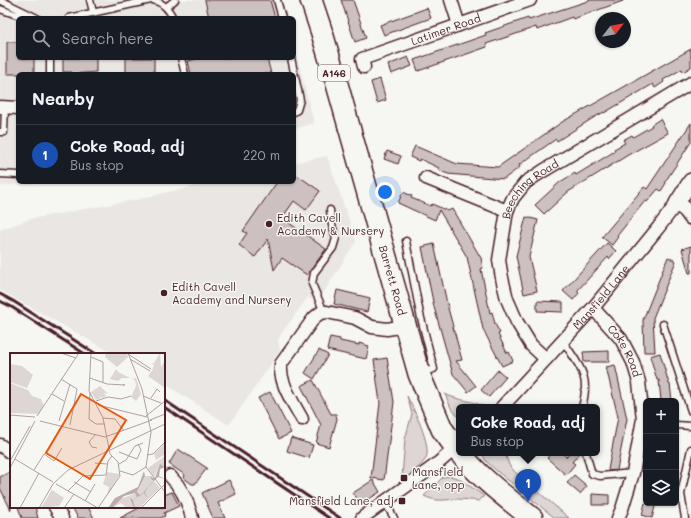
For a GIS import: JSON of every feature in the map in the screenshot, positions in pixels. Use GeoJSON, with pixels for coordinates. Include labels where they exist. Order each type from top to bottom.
{"type":"FeatureCollection","features":[{"type":"Feature","properties":{"kind":"highway","name":"Barrett Road"},"geometry":{"type":"LineString","coordinates":[[311,0],[322,33],[419,374],[442,429],[456,447]]}},
{"type":"Feature","properties":{"kind":"highway","name":"Barrett Road"},"geometry":{"type":"LineString","coordinates":[[315,0],[322,33]]}},
{"type":"Feature","properties":{"kind":"highway","name":"Barrett Road"},"geometry":{"type":"LineString","coordinates":[[463,456],[469,464],[500,492],[532,518]]}},
{"type":"Feature","properties":{"kind":"street"},"geometry":{"type":"LineString","coordinates":[[451,0],[459,25]]}},
{"type":"Feature","properties":{"kind":"street","name":"Latimer Road"},"geometry":{"type":"LineString","coordinates":[[362,59],[530,0]]}},
{"type":"Feature","properties":{"kind":"street","name":"Beeching Road"},"geometry":{"type":"LineString","coordinates":[[546,359],[531,345],[517,322],[507,299],[499,260],[506,211],[513,198],[526,182],[691,83]]}},
{"type":"Feature","properties":{"kind":"street"},"geometry":{"type":"LineString","coordinates":[[2,107],[16,108]]}},
{"type":"Feature","properties":{"kind":"street"},"geometry":{"type":"LineString","coordinates":[[426,178],[506,211]]}},
{"type":"Feature","properties":{"kind":"street","name":"Mansfield Lane"},"geometry":{"type":"LineString","coordinates":[[505,404],[593,308],[658,228],[691,181]]}},
{"type":"Feature","properties":{"kind":"street"},"geometry":{"type":"LineString","coordinates":[[677,203],[686,210],[691,217]]}},
{"type":"Feature","properties":{"kind":"street","name":"Coke Road"},"geometry":{"type":"LineString","coordinates":[[593,308],[620,339],[633,362],[639,382],[643,412]]}},
{"type":"Feature","properties":{"kind":"street"},"geometry":{"type":"LineString","coordinates":[[302,419],[283,382],[280,372],[281,364],[314,318],[320,313],[324,312],[355,318],[372,326],[387,329],[405,326]]}},
{"type":"Feature","properties":{"kind":"street","name":"Coke Road"},"geometry":{"type":"LineString","coordinates":[[618,518],[622,510],[633,473],[643,424]]}},
{"type":"Feature","properties":{"kind":"street"},"geometry":{"type":"LineString","coordinates":[[0,445],[10,452]]}},
{"type":"Feature","properties":{"kind":"street"},"geometry":{"type":"LineString","coordinates":[[364,516],[456,451]]}},
{"type":"Feature","properties":{"kind":"street"},"geometry":{"type":"LineString","coordinates":[[170,476],[177,483],[189,504],[190,517]]}},
{"type":"Feature","properties":{"kind":"street"},"geometry":{"type":"LineString","coordinates":[[56,508],[62,518]]}},
{"type":"Feature","properties":{"kind":"lane"},"geometry":{"type":"LineString","coordinates":[[0,0],[33,16]]}},
{"type":"Feature","properties":{"kind":"lane"},"geometry":{"type":"LineString","coordinates":[[90,0],[93,12]]}},
{"type":"Feature","properties":{"kind":"lane"},"geometry":{"type":"LineString","coordinates":[[77,16],[152,0],[160,2],[166,7],[171,16]]}},
{"type":"Feature","properties":{"kind":"lane"},"geometry":{"type":"LineString","coordinates":[[166,7],[175,0]]}},
{"type":"Feature","properties":{"kind":"lane"},"geometry":{"type":"LineString","coordinates":[[278,0],[282,16]]}},
{"type":"Feature","properties":{"kind":"lane"},"geometry":{"type":"LineString","coordinates":[[0,10],[20,16]]}},
{"type":"Feature","properties":{"kind":"lane"},"geometry":{"type":"LineString","coordinates":[[50,60],[50,72]]}},
{"type":"Feature","properties":{"kind":"lane"},"geometry":{"type":"LineString","coordinates":[[182,60],[184,72]]}},
{"type":"Feature","properties":{"kind":"lane"},"geometry":{"type":"LineString","coordinates":[[291,60],[294,72]]}},
{"type":"Feature","properties":{"kind":"lane"},"geometry":{"type":"LineString","coordinates":[[296,81],[300,100],[296,111]]}},
{"type":"Feature","properties":{"kind":"lane"},"geometry":{"type":"LineString","coordinates":[[0,132],[4,132],[2,107]]}},
{"type":"Feature","properties":{"kind":"lane"},"geometry":{"type":"LineString","coordinates":[[0,174],[16,175]]}},
{"type":"Feature","properties":{"kind":"lane"},"geometry":{"type":"LineString","coordinates":[[324,312],[312,284],[314,273],[333,248],[336,238],[330,210]]}},
{"type":"Feature","properties":{"kind":"lane"},"geometry":{"type":"LineString","coordinates":[[406,241],[420,314],[434,368],[419,374]]}},
{"type":"Feature","properties":{"kind":"lane"},"geometry":{"type":"LineString","coordinates":[[663,324],[691,411]]}},
{"type":"Feature","properties":{"kind":"lane"},"geometry":{"type":"LineString","coordinates":[[563,341],[580,367],[586,384],[583,404]]}},
{"type":"Feature","properties":{"kind":"lane"},"geometry":{"type":"LineString","coordinates":[[679,425],[691,426]]}},
{"type":"Feature","properties":{"kind":"lane"},"geometry":{"type":"LineString","coordinates":[[685,518],[681,494],[691,449]]}},
{"type":"Feature","properties":{"kind":"lane"},"geometry":{"type":"LineString","coordinates":[[587,456],[592,474],[600,476],[633,473]]}},
{"type":"Feature","properties":{"kind":"lane"},"geometry":{"type":"LineString","coordinates":[[385,502],[394,518]]}},
{"type":"Feature","properties":{"kind":"shaded area"},"geometry":{"type":"Polygon","coordinates":[[[0,0],[282,0],[286,16],[16,16],[16,60],[296,60],[296,53],[314,123],[296,128],[296,72],[16,72],[16,184],[24,184],[0,186],[0,0]]]}},
{"type":"Feature","properties":{"kind":"shaded area","name":"Edith Cavell Academy and Nursery"},"geometry":{"type":"Polygon","coordinates":[[[327,156],[356,241],[317,303],[308,297],[281,334],[278,340],[280,351],[229,425],[165,384],[165,353],[112,353],[0,290],[0,230],[30,219],[135,200],[203,184],[296,184],[296,163],[327,156]]]}},
{"type":"Feature","properties":{"kind":"shaded area"},"geometry":{"type":"Polygon","coordinates":[[[445,394],[478,404],[456,404],[456,414],[451,408],[445,394]]]}},
{"type":"Feature","properties":{"kind":"shaded area"},"geometry":{"type":"Polygon","coordinates":[[[407,396],[421,427],[427,452],[426,458],[422,464],[404,480],[402,477],[405,439],[412,414],[407,396]]]}},
{"type":"Feature","properties":{"kind":"shaded area"},"geometry":{"type":"Polygon","coordinates":[[[484,456],[506,456],[509,465],[515,472],[569,518],[555,518],[486,461],[484,456]]]}},
{"type":"Feature","properties":{"kind":"shaded area"},"geometry":{"type":"Polygon","coordinates":[[[450,476],[458,478],[484,496],[479,501],[459,499],[436,500],[424,496],[443,477],[450,476]]]}},
{"type":"Feature","properties":{"kind":"building"},"geometry":{"type":"Polygon","coordinates":[[[205,0],[270,0],[274,16],[209,16],[205,0]]]}},
{"type":"Feature","properties":{"kind":"building"},"geometry":{"type":"Polygon","coordinates":[[[341,0],[353,0],[366,38],[355,42],[341,0]]]}},
{"type":"Feature","properties":{"kind":"building"},"geometry":{"type":"Polygon","coordinates":[[[591,0],[623,1],[573,19],[572,17],[537,30],[536,27],[486,44],[487,47],[418,71],[414,60],[486,35],[485,33],[528,18],[529,20],[591,0]]]}},
{"type":"Feature","properties":{"kind":"building"},"geometry":{"type":"Polygon","coordinates":[[[427,8],[431,18],[384,35],[380,25],[427,8]]]}},
{"type":"Feature","properties":{"kind":"building"},"geometry":{"type":"Polygon","coordinates":[[[7,42],[16,42],[16,60],[34,60],[34,72],[16,72],[16,74],[7,74],[7,42]]]}},
{"type":"Feature","properties":{"kind":"building"},"geometry":{"type":"Polygon","coordinates":[[[691,49],[691,67],[683,72],[682,69],[663,80],[664,82],[655,88],[653,84],[593,118],[557,141],[556,139],[519,165],[520,167],[504,179],[448,174],[420,159],[419,161],[410,157],[415,146],[457,164],[498,167],[562,122],[691,49]]]}},
{"type":"Feature","properties":{"kind":"building"},"geometry":{"type":"Polygon","coordinates":[[[408,57],[412,66],[391,74],[388,65],[408,57]]]}},
{"type":"Feature","properties":{"kind":"building"},"geometry":{"type":"Polygon","coordinates":[[[63,60],[96,60],[96,72],[63,72],[63,60]]]}},
{"type":"Feature","properties":{"kind":"building"},"geometry":{"type":"Polygon","coordinates":[[[126,60],[154,60],[154,72],[126,72],[126,60]]]}},
{"type":"Feature","properties":{"kind":"building"},"geometry":{"type":"Polygon","coordinates":[[[268,60],[270,72],[191,72],[188,61],[268,60]]]}},
{"type":"Feature","properties":{"kind":"building"},"geometry":{"type":"Polygon","coordinates":[[[380,79],[386,100],[377,103],[371,82],[380,79]]]}},
{"type":"Feature","properties":{"kind":"building"},"geometry":{"type":"Polygon","coordinates":[[[660,119],[668,133],[628,155],[568,192],[544,214],[535,205],[560,182],[575,173],[576,175],[615,151],[614,149],[625,143],[623,140],[632,135],[633,137],[652,126],[651,125],[660,119]]]}},
{"type":"Feature","properties":{"kind":"building"},"geometry":{"type":"Polygon","coordinates":[[[691,123],[691,142],[665,182],[666,183],[661,191],[658,189],[647,202],[645,201],[617,236],[618,237],[612,245],[602,237],[644,187],[647,189],[691,123]]]}},
{"type":"Feature","properties":{"kind":"building"},"geometry":{"type":"Polygon","coordinates":[[[387,151],[401,156],[398,164],[384,159],[387,151]]]}},
{"type":"Feature","properties":{"kind":"building","name":"Edith Cavell Academy & Nursery"},"geometry":{"type":"Polygon","coordinates":[[[296,174],[320,191],[306,210],[294,201],[282,218],[326,249],[307,275],[282,258],[274,270],[268,239],[255,257],[239,245],[247,233],[243,231],[276,184],[296,184],[296,174]]]}},
{"type":"Feature","properties":{"kind":"building"},"geometry":{"type":"Polygon","coordinates":[[[403,192],[412,196],[411,198],[431,206],[432,204],[448,211],[452,209],[481,258],[483,268],[481,269],[490,313],[492,312],[495,324],[500,333],[498,334],[507,353],[509,352],[513,361],[502,366],[483,329],[467,257],[439,210],[435,220],[398,203],[403,192]]]}},
{"type":"Feature","properties":{"kind":"building"},"geometry":{"type":"Polygon","coordinates":[[[526,217],[538,220],[529,257],[537,291],[524,294],[516,256],[526,217]]]}},
{"type":"Feature","properties":{"kind":"building"},"geometry":{"type":"Polygon","coordinates":[[[607,243],[616,251],[609,259],[608,257],[577,291],[579,293],[573,300],[563,291],[607,243]]]}},
{"type":"Feature","properties":{"kind":"building"},"geometry":{"type":"Polygon","coordinates":[[[434,244],[448,308],[462,360],[456,361],[476,386],[468,392],[453,374],[434,307],[422,247],[434,244]]]}},
{"type":"Feature","properties":{"kind":"building"},"geometry":{"type":"Polygon","coordinates":[[[691,246],[691,273],[689,273],[682,249],[691,246]]]}},
{"type":"Feature","properties":{"kind":"building"},"geometry":{"type":"Polygon","coordinates":[[[668,257],[676,261],[653,318],[655,352],[644,352],[643,320],[668,257]]]}},
{"type":"Feature","properties":{"kind":"building"},"geometry":{"type":"Polygon","coordinates":[[[337,290],[370,298],[367,312],[334,304],[337,290]]]}},
{"type":"Feature","properties":{"kind":"building"},"geometry":{"type":"Polygon","coordinates":[[[537,301],[563,302],[563,312],[537,311],[537,301]]]}},
{"type":"Feature","properties":{"kind":"building"},"geometry":{"type":"Polygon","coordinates":[[[330,337],[340,339],[340,341],[359,345],[359,343],[369,346],[366,359],[327,350],[330,337]]]}},
{"type":"Feature","properties":{"kind":"building"},"geometry":{"type":"Polygon","coordinates":[[[319,350],[328,355],[314,379],[305,373],[319,350]]]}},
{"type":"Feature","properties":{"kind":"building"},"geometry":{"type":"Polygon","coordinates":[[[609,351],[609,362],[584,362],[583,352],[609,351]]]}},
{"type":"Feature","properties":{"kind":"building"},"geometry":{"type":"Polygon","coordinates":[[[660,353],[670,384],[672,398],[661,398],[659,380],[657,380],[650,356],[660,353]]]}},
{"type":"Feature","properties":{"kind":"building"},"geometry":{"type":"Polygon","coordinates":[[[387,358],[394,402],[384,480],[371,478],[380,403],[374,360],[387,358]]]}},
{"type":"Feature","properties":{"kind":"building"},"geometry":{"type":"Polygon","coordinates":[[[615,365],[627,419],[617,470],[609,471],[618,417],[606,367],[615,365]]]}},
{"type":"Feature","properties":{"kind":"building"},"geometry":{"type":"Polygon","coordinates":[[[498,370],[506,377],[489,397],[481,390],[498,370]]]}},
{"type":"Feature","properties":{"kind":"building"},"geometry":{"type":"Polygon","coordinates":[[[313,380],[331,414],[336,414],[337,419],[329,447],[316,443],[321,425],[301,386],[313,380]]]}},
{"type":"Feature","properties":{"kind":"building"},"geometry":{"type":"Polygon","coordinates":[[[270,392],[291,433],[279,439],[258,398],[270,392]]]}},
{"type":"Feature","properties":{"kind":"building"},"geometry":{"type":"Polygon","coordinates":[[[291,438],[313,445],[309,458],[287,451],[291,438]]]}},
{"type":"Feature","properties":{"kind":"building"},"geometry":{"type":"Polygon","coordinates":[[[178,449],[207,468],[195,484],[192,484],[184,478],[185,475],[169,464],[178,449]]]}},
{"type":"Feature","properties":{"kind":"building"},"geometry":{"type":"Polygon","coordinates":[[[549,456],[577,456],[572,462],[575,464],[566,475],[547,458],[549,456]]]}},
{"type":"Feature","properties":{"kind":"building"},"geometry":{"type":"Polygon","coordinates":[[[10,472],[10,508],[0,488],[0,477],[10,472]]]}},
{"type":"Feature","properties":{"kind":"building"},"geometry":{"type":"Polygon","coordinates":[[[574,475],[587,486],[580,494],[567,483],[574,475]]]}},
{"type":"Feature","properties":{"kind":"building"},"geometry":{"type":"Polygon","coordinates":[[[229,480],[236,494],[218,503],[225,518],[213,518],[202,493],[229,480]]]}},
{"type":"Feature","properties":{"kind":"building"},"geometry":{"type":"Polygon","coordinates":[[[373,480],[380,492],[361,504],[353,493],[373,480]]]}},
{"type":"Feature","properties":{"kind":"building"},"geometry":{"type":"Polygon","coordinates":[[[172,492],[179,506],[164,513],[165,516],[160,518],[120,518],[139,508],[165,508],[165,495],[172,492]]]}},
{"type":"Feature","properties":{"kind":"building"},"geometry":{"type":"Polygon","coordinates":[[[592,494],[609,495],[609,505],[592,505],[592,494]]]}},
{"type":"Feature","properties":{"kind":"building"},"geometry":{"type":"Polygon","coordinates":[[[644,506],[655,506],[652,518],[642,515],[644,506]]]}},
{"type":"Feature","properties":{"kind":"building"},"geometry":{"type":"Polygon","coordinates":[[[18,508],[35,508],[38,518],[22,518],[18,508]]]}},
{"type":"Feature","properties":{"kind":"building"},"geometry":{"type":"Polygon","coordinates":[[[73,508],[89,508],[94,518],[78,518],[73,508]]]}},
{"type":"Feature","properties":{"kind":"railway"},"geometry":{"type":"LineString","coordinates":[[0,294],[94,353]]}},
{"type":"Feature","properties":{"kind":"railway"},"geometry":{"type":"LineString","coordinates":[[0,301],[83,353]]}},
{"type":"Feature","properties":{"kind":"railway"},"geometry":{"type":"LineString","coordinates":[[165,401],[340,518]]}},
{"type":"Feature","properties":{"kind":"railway"},"geometry":{"type":"LineString","coordinates":[[165,408],[329,518]]}},
{"type":"Feature","properties":{"kind":"place","name":"Edith Cavell Academy & Nursery"},"geometry":{"type":"Point","coordinates":[269,224]}},
{"type":"Feature","properties":{"kind":"place","name":"Edith Cavell Academy and Nursery"},"geometry":{"type":"Point","coordinates":[164,293]}},
{"type":"Feature","properties":{"kind":"place","name":"Mansfield Lane, opp"},"geometry":{"type":"Point","coordinates":[404,478]}},
{"type":"Feature","properties":{"kind":"place","name":"Mansfield Lane, adj"},"geometry":{"type":"Point","coordinates":[402,501]}},
{"type":"Feature","properties":{"kind":"place","name":"Coke Road, adj"},"geometry":{"type":"Point","coordinates":[528,502]}}]}
